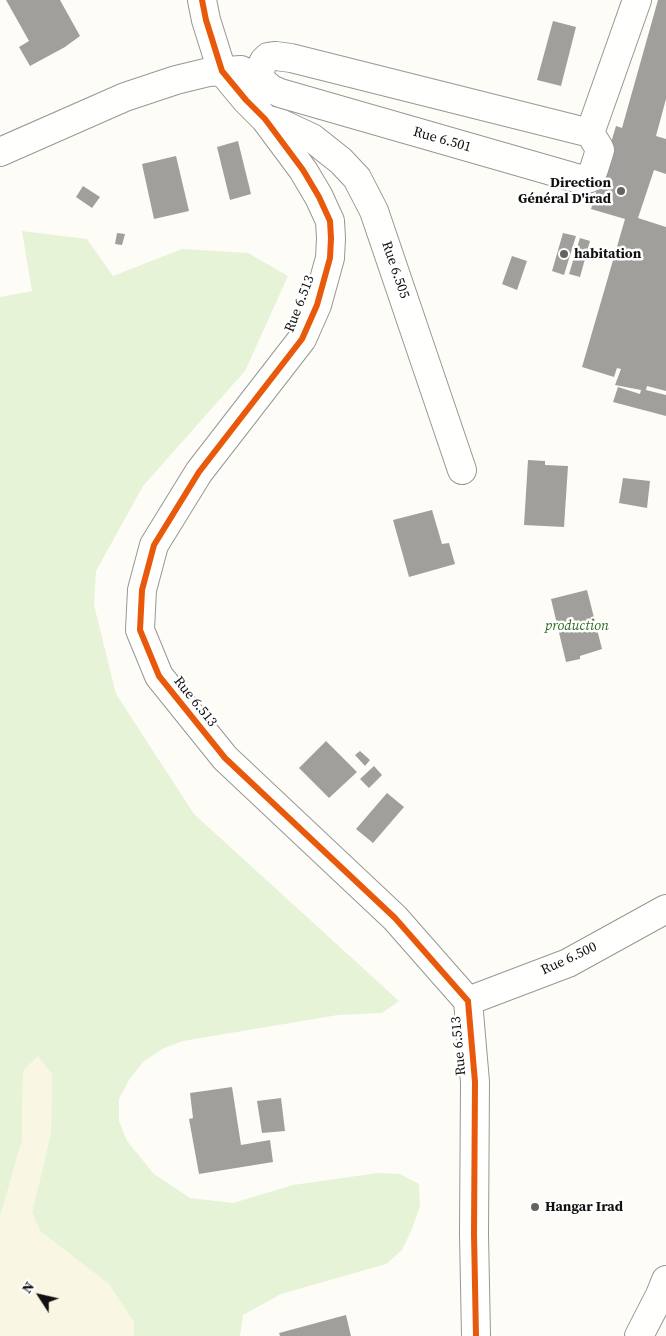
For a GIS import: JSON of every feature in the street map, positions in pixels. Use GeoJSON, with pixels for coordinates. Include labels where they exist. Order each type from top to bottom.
{"type":"FeatureCollection","features":[{"type":"Feature","properties":{"kind":"street"},"geometry":{"type":"LineString","coordinates":[[202,0],[206,20],[222,71]]}},
{"type":"Feature","properties":{"kind":"street"},"geometry":{"type":"LineString","coordinates":[[0,152],[125,97],[176,80],[209,72],[260,69],[268,57],[276,56],[291,58],[590,133],[637,0]]}},
{"type":"Feature","properties":{"kind":"street","name":"Rue 6.501"},"geometry":{"type":"LineString","coordinates":[[260,69],[259,74],[264,84],[280,93],[583,180],[590,178],[600,150],[590,133]]}},
{"type":"Feature","properties":{"kind":"street","name":"Rue 6.513"},"geometry":{"type":"LineString","coordinates":[[222,71],[265,119],[303,170],[319,197],[330,221],[330,258],[317,305],[302,339],[199,472],[154,545],[142,590],[140,630],[159,676],[225,758],[396,918],[468,1001],[475,1082],[474,1234],[476,1336]]}},
{"type":"Feature","properties":{"kind":"street","name":"Rue 6.505"},"geometry":{"type":"LineString","coordinates":[[265,119],[282,124],[312,138],[341,161],[357,178],[374,210],[462,470]]}},
{"type":"Feature","properties":{"kind":"street","name":"Rue 6.500"},"geometry":{"type":"LineString","coordinates":[[468,1001],[568,963],[666,909]]}},
{"type":"Feature","properties":{"kind":"street"},"geometry":{"type":"LineString","coordinates":[[639,1336],[666,1280]]}},
{"type":"Feature","properties":{"kind":"shaded area"},"geometry":{"type":"Polygon","coordinates":[[[38,1056],[52,1073],[51,1133],[32,1213],[41,1232],[109,1284],[134,1323],[134,1336],[0,1336],[0,1217],[22,1140],[23,1071],[38,1056]]]}},
{"type":"Feature","properties":{"kind":"green space"},"geometry":{"type":"Polygon","coordinates":[[[22,231],[87,239],[113,276],[182,249],[248,253],[288,276],[245,371],[143,486],[96,571],[94,605],[116,694],[194,814],[399,1001],[382,1013],[338,1015],[183,1041],[162,1049],[143,1062],[129,1080],[119,1099],[119,1121],[127,1141],[154,1174],[190,1198],[233,1203],[293,1185],[378,1173],[400,1174],[419,1184],[420,1206],[412,1229],[402,1250],[386,1264],[281,1294],[243,1315],[240,1336],[134,1336],[134,1323],[109,1284],[41,1232],[32,1213],[51,1133],[52,1074],[38,1056],[23,1071],[22,1140],[0,1217],[0,297],[32,291],[22,231]]]}},
{"type":"Feature","properties":{"kind":"building"},"geometry":{"type":"Polygon","coordinates":[[[6,0],[60,0],[80,36],[65,47],[30,66],[19,47],[29,41],[6,0]]]}},
{"type":"Feature","properties":{"kind":"building","name":"Direction Général D'irad"},"geometry":{"type":"Polygon","coordinates":[[[658,0],[666,0],[666,99],[656,136],[666,139],[666,174],[654,170],[638,218],[666,227],[666,391],[647,386],[646,390],[666,395],[666,416],[613,402],[618,387],[640,394],[641,390],[615,385],[621,369],[617,368],[614,377],[582,367],[625,219],[591,209],[616,126],[622,128],[658,0]]]}},
{"type":"Feature","properties":{"kind":"building"},"geometry":{"type":"Polygon","coordinates":[[[553,21],[576,27],[561,86],[537,80],[553,21]]]}},
{"type":"Feature","properties":{"kind":"building"},"geometry":{"type":"Polygon","coordinates":[[[238,141],[251,194],[230,200],[217,147],[238,141]]]}},
{"type":"Feature","properties":{"kind":"building"},"geometry":{"type":"Polygon","coordinates":[[[176,156],[189,211],[154,219],[142,164],[176,156]]]}},
{"type":"Feature","properties":{"kind":"building"},"geometry":{"type":"Polygon","coordinates":[[[83,186],[100,197],[92,208],[76,197],[83,186]]]}},
{"type":"Feature","properties":{"kind":"building"},"geometry":{"type":"Polygon","coordinates":[[[117,233],[125,234],[122,245],[115,244],[117,233]]]}},
{"type":"Feature","properties":{"kind":"building","name":"habitation"},"geometry":{"type":"Polygon","coordinates":[[[563,233],[576,236],[564,275],[552,271],[563,233]]]}},
{"type":"Feature","properties":{"kind":"building"},"geometry":{"type":"Polygon","coordinates":[[[580,238],[590,241],[580,277],[569,274],[580,238]]]}},
{"type":"Feature","properties":{"kind":"building"},"geometry":{"type":"Polygon","coordinates":[[[512,256],[527,261],[517,290],[502,284],[512,256]]]}},
{"type":"Feature","properties":{"kind":"building"},"geometry":{"type":"Polygon","coordinates":[[[528,460],[545,461],[545,465],[568,466],[564,527],[524,525],[528,460]]]}},
{"type":"Feature","properties":{"kind":"building"},"geometry":{"type":"Polygon","coordinates":[[[623,478],[650,481],[647,508],[619,503],[623,478]]]}},
{"type":"Feature","properties":{"kind":"building"},"geometry":{"type":"Polygon","coordinates":[[[432,510],[442,544],[449,543],[455,564],[409,577],[393,520],[432,510]]]}},
{"type":"Feature","properties":{"kind":"building","name":"production"},"geometry":{"type":"Polygon","coordinates":[[[587,590],[602,649],[580,656],[580,659],[566,662],[551,599],[587,590]]]}},
{"type":"Feature","properties":{"kind":"building"},"geometry":{"type":"Polygon","coordinates":[[[326,741],[357,772],[329,798],[299,768],[326,741]]]}},
{"type":"Feature","properties":{"kind":"building"},"geometry":{"type":"Polygon","coordinates":[[[360,751],[370,760],[365,766],[355,755],[360,751]]]}},
{"type":"Feature","properties":{"kind":"building"},"geometry":{"type":"Polygon","coordinates":[[[374,766],[382,775],[369,788],[360,779],[374,766]]]}},
{"type":"Feature","properties":{"kind":"building"},"geometry":{"type":"Polygon","coordinates":[[[387,793],[404,807],[373,843],[356,829],[387,793]]]}},
{"type":"Feature","properties":{"kind":"building"},"geometry":{"type":"Polygon","coordinates":[[[232,1087],[241,1145],[270,1140],[273,1162],[199,1174],[189,1119],[193,1118],[190,1093],[232,1087]]]}},
{"type":"Feature","properties":{"kind":"building"},"geometry":{"type":"Polygon","coordinates":[[[281,1098],[285,1131],[262,1133],[257,1101],[281,1098]]]}},
{"type":"Feature","properties":{"kind":"building"},"geometry":{"type":"Polygon","coordinates":[[[346,1315],[351,1336],[280,1336],[279,1333],[346,1315]]]}},
{"type":"Feature","properties":{"kind":"cycle path"},"geometry":{"type":"LineString","coordinates":[[202,0],[206,20],[222,71],[265,119],[303,170],[319,197],[330,221],[330,258],[317,305],[302,339],[199,472],[154,545],[142,590],[140,630],[159,676],[225,758],[395,918],[468,1001],[475,1082],[474,1234],[476,1336]]}},
{"type":"Feature","properties":{"kind":"place","name":"Direction Général D'irad"},"geometry":{"type":"Point","coordinates":[621,191]}},
{"type":"Feature","properties":{"kind":"place","name":"habitation"},"geometry":{"type":"Point","coordinates":[564,254]}},
{"type":"Feature","properties":{"kind":"place","name":"Hangar Irad"},"geometry":{"type":"Point","coordinates":[535,1207]}}]}
